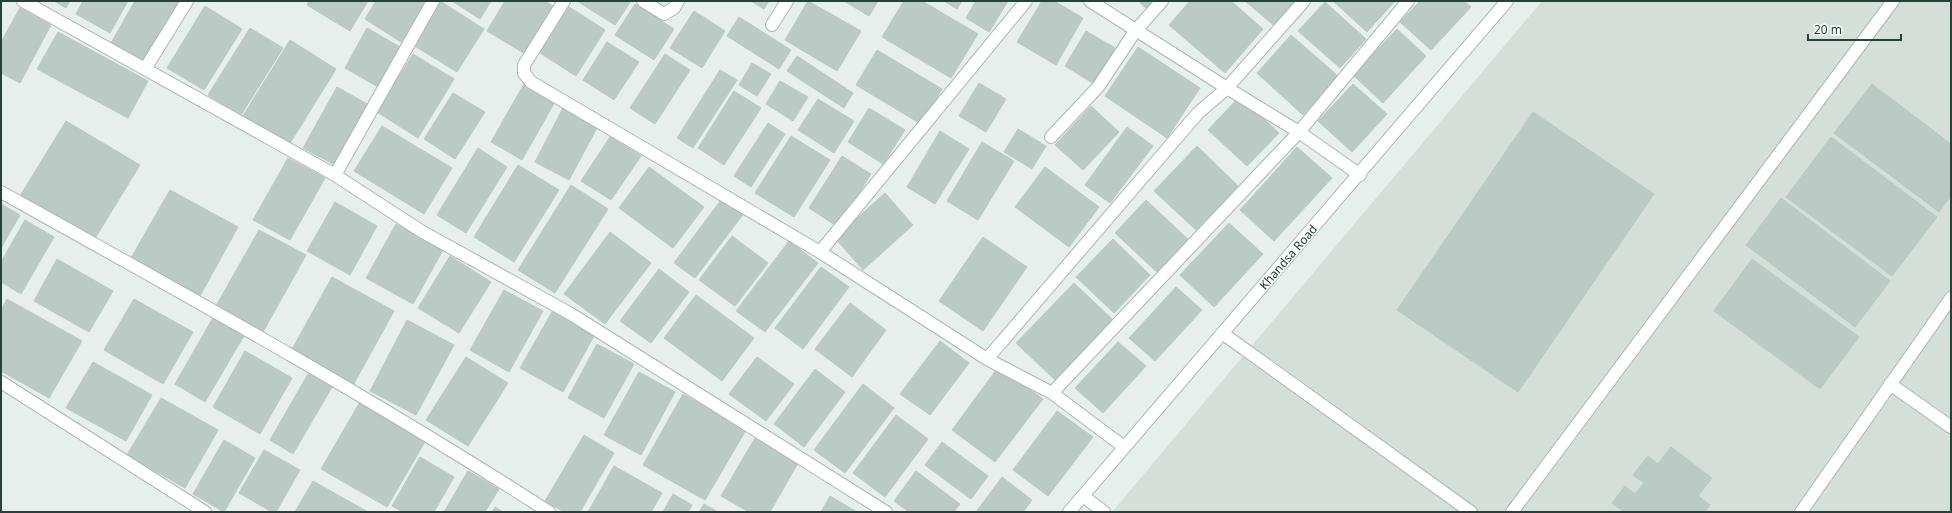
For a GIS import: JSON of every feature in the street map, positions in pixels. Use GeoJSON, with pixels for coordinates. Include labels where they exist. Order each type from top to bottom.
{"type":"FeatureCollection","features":[{"type":"Feature","properties":{"kind":"street"},"geometry":{"type":"LineString","coordinates":[[23,1],[336,175],[421,231],[571,314],[886,512]]}},
{"type":"Feature","properties":{"kind":"street"},"geometry":{"type":"LineString","coordinates":[[145,69],[187,1]]}},
{"type":"Feature","properties":{"kind":"street"},"geometry":{"type":"LineString","coordinates":[[336,175],[433,1]]}},
{"type":"Feature","properties":{"kind":"street"},"geometry":{"type":"LineString","coordinates":[[564,1],[524,65],[525,77],[820,252],[987,359],[1052,393],[1124,447]]}},
{"type":"Feature","properties":{"kind":"street"},"geometry":{"type":"LineString","coordinates":[[643,1],[664,14],[674,8],[678,1]]}},
{"type":"Feature","properties":{"kind":"street"},"geometry":{"type":"LineString","coordinates":[[772,26],[787,1]]}},
{"type":"Feature","properties":{"kind":"street"},"geometry":{"type":"LineString","coordinates":[[820,252],[1026,1]]}},
{"type":"Feature","properties":{"kind":"street"},"geometry":{"type":"LineString","coordinates":[[1090,1],[1299,132],[1360,175]]}},
{"type":"Feature","properties":{"kind":"street"},"geometry":{"type":"LineString","coordinates":[[1051,137],[1098,87],[1136,30],[1162,1]]}},
{"type":"Feature","properties":{"kind":"street"},"geometry":{"type":"LineString","coordinates":[[987,359],[1198,113],[1227,88],[1304,1]]}},
{"type":"Feature","properties":{"kind":"street"},"geometry":{"type":"LineString","coordinates":[[1052,393],[1299,132],[1408,1]]}},
{"type":"Feature","properties":{"kind":"street","name":"Khandsa Road"},"geometry":{"type":"LineString","coordinates":[[1069,512],[1360,175],[1506,1]]}},
{"type":"Feature","properties":{"kind":"street"},"geometry":{"type":"LineString","coordinates":[[1512,512],[1893,1]]}},
{"type":"Feature","properties":{"kind":"street"},"geometry":{"type":"LineString","coordinates":[[1,192],[238,324],[459,454],[549,512]]}},
{"type":"Feature","properties":{"kind":"street"},"geometry":{"type":"LineString","coordinates":[[1800,512],[1951,298]]}},
{"type":"Feature","properties":{"kind":"street"},"geometry":{"type":"LineString","coordinates":[[1222,333],[1472,512]]}},
{"type":"Feature","properties":{"kind":"street"},"geometry":{"type":"LineString","coordinates":[[1,382],[206,512]]}},
{"type":"Feature","properties":{"kind":"street"},"geometry":{"type":"LineString","coordinates":[[1890,384],[1951,427]]}},
{"type":"Feature","properties":{"kind":"street"},"geometry":{"type":"LineString","coordinates":[[1082,496],[1104,512]]}},
{"type":"Feature","properties":{"kind":"shaded area"},"geometry":{"type":"Polygon","coordinates":[[[1542,1],[1951,1],[1951,512],[1112,512],[1542,1]]]}},
{"type":"Feature","properties":{"kind":"building"},"geometry":{"type":"Polygon","coordinates":[[[54,1],[70,1],[66,8],[54,1]]]}},
{"type":"Feature","properties":{"kind":"building"},"geometry":{"type":"Polygon","coordinates":[[[83,1],[128,1],[110,33],[76,14],[83,1]]]}},
{"type":"Feature","properties":{"kind":"building"},"geometry":{"type":"Polygon","coordinates":[[[135,1],[179,1],[144,62],[111,43],[135,1]]]}},
{"type":"Feature","properties":{"kind":"building"},"geometry":{"type":"Polygon","coordinates":[[[309,1],[368,1],[350,31],[307,5],[309,1]]]}},
{"type":"Feature","properties":{"kind":"building"},"geometry":{"type":"Polygon","coordinates":[[[376,1],[426,1],[401,42],[365,19],[376,1]]]}},
{"type":"Feature","properties":{"kind":"building"},"geometry":{"type":"Polygon","coordinates":[[[440,1],[484,29],[457,72],[413,45],[440,1]]]}},
{"type":"Feature","properties":{"kind":"building"},"geometry":{"type":"Polygon","coordinates":[[[452,1],[491,1],[480,19],[452,1]]]}},
{"type":"Feature","properties":{"kind":"building"},"geometry":{"type":"Polygon","coordinates":[[[505,1],[545,1],[556,8],[527,55],[487,31],[505,1]]]}},
{"type":"Feature","properties":{"kind":"building"},"geometry":{"type":"Polygon","coordinates":[[[577,1],[631,1],[615,25],[577,1]]]}},
{"type":"Feature","properties":{"kind":"building"},"geometry":{"type":"Polygon","coordinates":[[[751,1],[769,1],[764,9],[751,1]]]}},
{"type":"Feature","properties":{"kind":"building"},"geometry":{"type":"Polygon","coordinates":[[[808,1],[861,31],[837,71],[785,40],[808,1]]]}},
{"type":"Feature","properties":{"kind":"building"},"geometry":{"type":"Polygon","coordinates":[[[844,1],[878,1],[869,16],[844,1]]]}},
{"type":"Feature","properties":{"kind":"building"},"geometry":{"type":"Polygon","coordinates":[[[904,1],[922,1],[978,34],[951,78],[882,37],[904,1]]]}},
{"type":"Feature","properties":{"kind":"building"},"geometry":{"type":"Polygon","coordinates":[[[944,1],[962,1],[957,9],[944,1]]]}},
{"type":"Feature","properties":{"kind":"building"},"geometry":{"type":"Polygon","coordinates":[[[976,1],[1008,1],[989,32],[966,18],[976,1]]]}},
{"type":"Feature","properties":{"kind":"building"},"geometry":{"type":"Polygon","coordinates":[[[1042,1],[1054,1],[1083,18],[1056,65],[1017,42],[1042,1]]]}},
{"type":"Feature","properties":{"kind":"building"},"geometry":{"type":"Polygon","coordinates":[[[1138,1],[1156,1],[1148,10],[1138,1]]]}},
{"type":"Feature","properties":{"kind":"building"},"geometry":{"type":"Polygon","coordinates":[[[1190,1],[1231,1],[1263,29],[1225,73],[1169,25],[1190,1]]]}},
{"type":"Feature","properties":{"kind":"building"},"geometry":{"type":"Polygon","coordinates":[[[1245,1],[1300,1],[1277,28],[1245,1]]]}},
{"type":"Feature","properties":{"kind":"building"},"geometry":{"type":"Polygon","coordinates":[[[1333,1],[1395,1],[1367,32],[1333,1]]]}},
{"type":"Feature","properties":{"kind":"building"},"geometry":{"type":"Polygon","coordinates":[[[1420,1],[1464,1],[1471,7],[1431,50],[1400,22],[1420,1]]]}},
{"type":"Feature","properties":{"kind":"building"},"geometry":{"type":"Polygon","coordinates":[[[1325,2],[1366,39],[1340,68],[1298,31],[1325,2]]]}},
{"type":"Feature","properties":{"kind":"building"},"geometry":{"type":"Polygon","coordinates":[[[635,4],[674,29],[654,60],[615,35],[635,4]]]}},
{"type":"Feature","properties":{"kind":"building"},"geometry":{"type":"Polygon","coordinates":[[[566,5],[605,30],[576,76],[537,51],[566,5]]]}},
{"type":"Feature","properties":{"kind":"building"},"geometry":{"type":"Polygon","coordinates":[[[205,6],[242,29],[204,90],[167,68],[205,6]]]}},
{"type":"Feature","properties":{"kind":"building"},"geometry":{"type":"Polygon","coordinates":[[[20,8],[51,25],[20,83],[1,73],[1,42],[20,8]]]}},
{"type":"Feature","properties":{"kind":"building"},"geometry":{"type":"Polygon","coordinates":[[[694,11],[725,31],[702,68],[670,48],[694,11]]]}},
{"type":"Feature","properties":{"kind":"building"},"geometry":{"type":"Polygon","coordinates":[[[739,17],[791,50],[779,69],[727,36],[739,17]]]}},
{"type":"Feature","properties":{"kind":"building"},"geometry":{"type":"Polygon","coordinates":[[[250,28],[283,48],[241,115],[208,95],[250,28]]]}},
{"type":"Feature","properties":{"kind":"building"},"geometry":{"type":"Polygon","coordinates":[[[367,28],[402,48],[380,88],[345,68],[367,28]]]}},
{"type":"Feature","properties":{"kind":"building"},"geometry":{"type":"Polygon","coordinates":[[[1397,29],[1426,56],[1383,103],[1353,75],[1397,29]]]}},
{"type":"Feature","properties":{"kind":"building"},"geometry":{"type":"Polygon","coordinates":[[[1086,31],[1115,48],[1094,84],[1065,66],[1086,31]]]}},
{"type":"Feature","properties":{"kind":"building"},"geometry":{"type":"Polygon","coordinates":[[[58,32],[148,81],[128,118],[37,69],[58,32]]]}},
{"type":"Feature","properties":{"kind":"building"},"geometry":{"type":"Polygon","coordinates":[[[1291,35],[1338,76],[1303,115],[1257,73],[1291,35]]]}},
{"type":"Feature","properties":{"kind":"building"},"geometry":{"type":"Polygon","coordinates":[[[290,40],[336,69],[289,145],[243,116],[290,40]]]}},
{"type":"Feature","properties":{"kind":"building"},"geometry":{"type":"Polygon","coordinates":[[[607,42],[639,62],[614,100],[583,80],[607,42]]]}},
{"type":"Feature","properties":{"kind":"building"},"geometry":{"type":"Polygon","coordinates":[[[1138,47],[1200,88],[1167,138],[1105,96],[1138,47]]]}},
{"type":"Feature","properties":{"kind":"building"},"geometry":{"type":"Polygon","coordinates":[[[877,50],[942,89],[921,124],[856,85],[877,50]]]}},
{"type":"Feature","properties":{"kind":"building"},"geometry":{"type":"Polygon","coordinates":[[[413,54],[454,79],[418,138],[377,112],[413,54]]]}},
{"type":"Feature","properties":{"kind":"building"},"geometry":{"type":"Polygon","coordinates":[[[665,54],[690,70],[655,124],[630,108],[665,54]]]}},
{"type":"Feature","properties":{"kind":"building"},"geometry":{"type":"Polygon","coordinates":[[[797,56],[853,93],[844,108],[787,71],[797,56]]]}},
{"type":"Feature","properties":{"kind":"building"},"geometry":{"type":"Polygon","coordinates":[[[752,63],[771,74],[757,96],[739,85],[752,63]]]}},
{"type":"Feature","properties":{"kind":"building"},"geometry":{"type":"Polygon","coordinates":[[[720,70],[737,80],[693,148],[677,138],[720,70]]]}},
{"type":"Feature","properties":{"kind":"building"},"geometry":{"type":"Polygon","coordinates":[[[780,81],[808,97],[793,121],[766,104],[780,81]]]}},
{"type":"Feature","properties":{"kind":"building"},"geometry":{"type":"Polygon","coordinates":[[[525,82],[556,100],[522,160],[491,142],[525,82]]]}},
{"type":"Feature","properties":{"kind":"building"},"geometry":{"type":"Polygon","coordinates":[[[979,83],[1006,99],[986,132],[959,116],[979,83]]]}},
{"type":"Feature","properties":{"kind":"building"},"geometry":{"type":"Polygon","coordinates":[[[1353,84],[1387,114],[1352,152],[1318,121],[1353,84]]]}},
{"type":"Feature","properties":{"kind":"building"},"geometry":{"type":"Polygon","coordinates":[[[1872,84],[1951,144],[1951,196],[1939,212],[1834,133],[1872,84]]]}},
{"type":"Feature","properties":{"kind":"building"},"geometry":{"type":"Polygon","coordinates":[[[337,87],[369,105],[335,165],[303,148],[337,87]]]}},
{"type":"Feature","properties":{"kind":"building"},"geometry":{"type":"Polygon","coordinates":[[[734,91],[761,108],[724,165],[698,148],[734,91]]]}},
{"type":"Feature","properties":{"kind":"building"},"geometry":{"type":"Polygon","coordinates":[[[453,93],[485,112],[455,159],[424,139],[453,93]]]}},
{"type":"Feature","properties":{"kind":"building"},"geometry":{"type":"Polygon","coordinates":[[[1240,96],[1279,133],[1247,166],[1208,130],[1240,96]]]}},
{"type":"Feature","properties":{"kind":"building"},"geometry":{"type":"Polygon","coordinates":[[[818,99],[854,121],[834,153],[798,130],[818,99]]]}},
{"type":"Feature","properties":{"kind":"building"},"geometry":{"type":"Polygon","coordinates":[[[564,106],[599,124],[569,180],[535,162],[564,106]]]}},
{"type":"Feature","properties":{"kind":"building"},"geometry":{"type":"Polygon","coordinates":[[[1091,106],[1119,132],[1083,170],[1055,145],[1091,106]]]}},
{"type":"Feature","properties":{"kind":"building"},"geometry":{"type":"Polygon","coordinates":[[[869,108],[905,130],[883,164],[848,142],[869,108]]]}},
{"type":"Feature","properties":{"kind":"building"},"geometry":{"type":"Polygon","coordinates":[[[1533,112],[1654,194],[1518,392],[1397,310],[1533,112]]]}},
{"type":"Feature","properties":{"kind":"building"},"geometry":{"type":"Polygon","coordinates":[[[66,121],[140,165],[94,240],[20,196],[66,121]]]}},
{"type":"Feature","properties":{"kind":"building"},"geometry":{"type":"Polygon","coordinates":[[[768,123],[785,134],[751,187],[734,176],[768,123]]]}},
{"type":"Feature","properties":{"kind":"building"},"geometry":{"type":"Polygon","coordinates":[[[382,126],[452,168],[424,214],[354,171],[382,126]]]}},
{"type":"Feature","properties":{"kind":"building"},"geometry":{"type":"Polygon","coordinates":[[[1127,127],[1153,146],[1110,203],[1085,185],[1127,127]]]}},
{"type":"Feature","properties":{"kind":"building"},"geometry":{"type":"Polygon","coordinates":[[[1018,129],[1046,146],[1032,169],[1004,152],[1018,129]]]}},
{"type":"Feature","properties":{"kind":"building"},"geometry":{"type":"Polygon","coordinates":[[[940,131],[969,149],[935,204],[907,187],[940,131]]]}},
{"type":"Feature","properties":{"kind":"building"},"geometry":{"type":"Polygon","coordinates":[[[791,136],[830,160],[794,217],[755,193],[791,136]]]}},
{"type":"Feature","properties":{"kind":"building"},"geometry":{"type":"Polygon","coordinates":[[[610,137],[641,156],[611,200],[581,181],[610,137]]]}},
{"type":"Feature","properties":{"kind":"building"},"geometry":{"type":"Polygon","coordinates":[[[1831,137],[1937,217],[1892,276],[1786,197],[1831,137]]]}},
{"type":"Feature","properties":{"kind":"building"},"geometry":{"type":"Polygon","coordinates":[[[982,142],[1014,161],[978,220],[947,201],[982,142]]]}},
{"type":"Feature","properties":{"kind":"building"},"geometry":{"type":"Polygon","coordinates":[[[1197,146],[1238,186],[1196,230],[1154,191],[1197,146]]]}},
{"type":"Feature","properties":{"kind":"building"},"geometry":{"type":"Polygon","coordinates":[[[1297,147],[1332,178],[1274,241],[1240,210],[1297,147]]]}},
{"type":"Feature","properties":{"kind":"building"},"geometry":{"type":"Polygon","coordinates":[[[478,148],[507,167],[466,233],[437,215],[478,148]]]}},
{"type":"Feature","properties":{"kind":"building"},"geometry":{"type":"Polygon","coordinates":[[[842,156],[871,174],[838,227],[809,208],[842,156]]]}},
{"type":"Feature","properties":{"kind":"building"},"geometry":{"type":"Polygon","coordinates":[[[288,158],[325,178],[290,240],[253,220],[288,158]]]}},
{"type":"Feature","properties":{"kind":"building"},"geometry":{"type":"Polygon","coordinates":[[[518,165],[559,190],[514,262],[474,237],[518,165]]]}},
{"type":"Feature","properties":{"kind":"building"},"geometry":{"type":"Polygon","coordinates":[[[649,167],[704,207],[673,248],[619,208],[649,167]]]}},
{"type":"Feature","properties":{"kind":"building"},"geometry":{"type":"Polygon","coordinates":[[[1045,167],[1099,207],[1069,247],[1015,207],[1045,167]]]}},
{"type":"Feature","properties":{"kind":"building"},"geometry":{"type":"Polygon","coordinates":[[[571,185],[608,209],[555,293],[518,270],[571,185]]]}},
{"type":"Feature","properties":{"kind":"building"},"geometry":{"type":"Polygon","coordinates":[[[170,190],[238,227],[200,296],[131,258],[170,190]]]}},
{"type":"Feature","properties":{"kind":"building"},"geometry":{"type":"Polygon","coordinates":[[[885,193],[913,225],[863,270],[835,238],[885,193]]]}},
{"type":"Feature","properties":{"kind":"building"},"geometry":{"type":"Polygon","coordinates":[[[724,196],[745,212],[695,278],[674,263],[724,196]]]}},
{"type":"Feature","properties":{"kind":"building"},"geometry":{"type":"Polygon","coordinates":[[[1781,198],[1890,281],[1855,327],[1746,245],[1781,198]]]}},
{"type":"Feature","properties":{"kind":"building"},"geometry":{"type":"Polygon","coordinates":[[[1146,200],[1191,242],[1160,275],[1115,233],[1146,200]]]}},
{"type":"Feature","properties":{"kind":"building"},"geometry":{"type":"Polygon","coordinates":[[[335,202],[377,226],[350,275],[307,251],[335,202]]]}},
{"type":"Feature","properties":{"kind":"building"},"geometry":{"type":"Polygon","coordinates":[[[1,204],[20,215],[1,248],[1,204]]]}},
{"type":"Feature","properties":{"kind":"building"},"geometry":{"type":"Polygon","coordinates":[[[25,220],[54,237],[21,294],[1,282],[1,262],[25,220]]]}},
{"type":"Feature","properties":{"kind":"building"},"geometry":{"type":"Polygon","coordinates":[[[1229,223],[1263,254],[1214,307],[1180,275],[1229,223]]]}},
{"type":"Feature","properties":{"kind":"building"},"geometry":{"type":"Polygon","coordinates":[[[396,224],[443,250],[413,304],[366,278],[396,224]]]}},
{"type":"Feature","properties":{"kind":"building"},"geometry":{"type":"Polygon","coordinates":[[[259,230],[306,255],[263,332],[216,306],[259,230]]]}},
{"type":"Feature","properties":{"kind":"building"},"geometry":{"type":"Polygon","coordinates":[[[610,232],[651,263],[605,324],[564,294],[610,232]]]}},
{"type":"Feature","properties":{"kind":"building"},"geometry":{"type":"Polygon","coordinates":[[[732,236],[768,263],[735,306],[699,280],[732,236]]]}},
{"type":"Feature","properties":{"kind":"building"},"geometry":{"type":"Polygon","coordinates":[[[983,237],[1027,267],[983,331],[939,301],[983,237]]]}},
{"type":"Feature","properties":{"kind":"building"},"geometry":{"type":"Polygon","coordinates":[[[1113,239],[1150,275],[1114,313],[1076,277],[1113,239]]]}},
{"type":"Feature","properties":{"kind":"building"},"geometry":{"type":"Polygon","coordinates":[[[789,241],[818,263],[765,332],[736,311],[789,241]]]}},
{"type":"Feature","properties":{"kind":"building"},"geometry":{"type":"Polygon","coordinates":[[[450,256],[491,282],[459,333],[418,308],[450,256]]]}},
{"type":"Feature","properties":{"kind":"building"},"geometry":{"type":"Polygon","coordinates":[[[57,259],[113,291],[89,332],[34,301],[57,259]]]}},
{"type":"Feature","properties":{"kind":"building"},"geometry":{"type":"Polygon","coordinates":[[[1752,259],[1859,337],[1820,389],[1714,311],[1752,259]]]}},
{"type":"Feature","properties":{"kind":"building"},"geometry":{"type":"Polygon","coordinates":[[[821,267],[849,287],[803,349],[775,328],[821,267]]]}},
{"type":"Feature","properties":{"kind":"building"},"geometry":{"type":"Polygon","coordinates":[[[659,269],[689,292],[651,343],[620,321],[659,269]]]}},
{"type":"Feature","properties":{"kind":"building"},"geometry":{"type":"Polygon","coordinates":[[[332,277],[394,311],[352,387],[290,353],[332,277]]]}},
{"type":"Feature","properties":{"kind":"building"},"geometry":{"type":"Polygon","coordinates":[[[1074,283],[1113,320],[1055,380],[1016,343],[1074,283]]]}},
{"type":"Feature","properties":{"kind":"building"},"geometry":{"type":"Polygon","coordinates":[[[1176,287],[1202,310],[1155,361],[1129,338],[1176,287]]]}},
{"type":"Feature","properties":{"kind":"building"},"geometry":{"type":"Polygon","coordinates":[[[504,290],[543,311],[509,372],[470,350],[504,290]]]}},
{"type":"Feature","properties":{"kind":"building"},"geometry":{"type":"Polygon","coordinates":[[[696,295],[754,338],[722,381],[664,338],[696,295]]]}},
{"type":"Feature","properties":{"kind":"building"},"geometry":{"type":"Polygon","coordinates":[[[7,299],[82,341],[49,398],[1,371],[1,310],[7,299]]]}},
{"type":"Feature","properties":{"kind":"building"},"geometry":{"type":"Polygon","coordinates":[[[134,299],[193,332],[163,384],[104,350],[134,299]]]}},
{"type":"Feature","properties":{"kind":"building"},"geometry":{"type":"Polygon","coordinates":[[[850,303],[886,330],[852,377],[815,349],[850,303]]]}},
{"type":"Feature","properties":{"kind":"building"},"geometry":{"type":"Polygon","coordinates":[[[552,312],[594,336],[563,392],[520,368],[552,312]]]}},
{"type":"Feature","properties":{"kind":"building"},"geometry":{"type":"Polygon","coordinates":[[[214,316],[245,334],[205,402],[175,384],[214,316]]]}},
{"type":"Feature","properties":{"kind":"building"},"geometry":{"type":"Polygon","coordinates":[[[407,320],[454,345],[416,415],[370,391],[407,320]]]}},
{"type":"Feature","properties":{"kind":"building"},"geometry":{"type":"Polygon","coordinates":[[[940,341],[969,363],[930,415],[900,394],[940,341]]]}},
{"type":"Feature","properties":{"kind":"building"},"geometry":{"type":"Polygon","coordinates":[[[1118,342],[1146,366],[1103,413],[1075,388],[1118,342]]]}},
{"type":"Feature","properties":{"kind":"building"},"geometry":{"type":"Polygon","coordinates":[[[597,344],[634,364],[604,418],[568,398],[597,344]]]}},
{"type":"Feature","properties":{"kind":"building"},"geometry":{"type":"Polygon","coordinates":[[[245,351],[292,378],[260,434],[213,407],[245,351]]]}},
{"type":"Feature","properties":{"kind":"building"},"geometry":{"type":"Polygon","coordinates":[[[466,357],[508,383],[468,446],[426,420],[466,357]]]}},
{"type":"Feature","properties":{"kind":"building"},"geometry":{"type":"Polygon","coordinates":[[[757,357],[794,384],[766,421],[729,394],[757,357]]]}},
{"type":"Feature","properties":{"kind":"building"},"geometry":{"type":"Polygon","coordinates":[[[93,362],[152,395],[126,441],[66,408],[93,362]]]}},
{"type":"Feature","properties":{"kind":"building"},"geometry":{"type":"Polygon","coordinates":[[[999,366],[1043,399],[995,462],[952,430],[999,366]]]}},
{"type":"Feature","properties":{"kind":"building"},"geometry":{"type":"Polygon","coordinates":[[[815,369],[845,392],[804,447],[774,424],[815,369]]]}},
{"type":"Feature","properties":{"kind":"building"},"geometry":{"type":"Polygon","coordinates":[[[639,372],[675,392],[641,455],[604,435],[639,372]]]}},
{"type":"Feature","properties":{"kind":"building"},"geometry":{"type":"Polygon","coordinates":[[[308,374],[332,387],[293,454],[270,440],[308,374]]]}},
{"type":"Feature","properties":{"kind":"building"},"geometry":{"type":"Polygon","coordinates":[[[863,384],[894,408],[845,473],[814,450],[863,384]]]}},
{"type":"Feature","properties":{"kind":"building"},"geometry":{"type":"Polygon","coordinates":[[[683,394],[746,430],[705,500],[643,465],[683,394]]]}},
{"type":"Feature","properties":{"kind":"building"},"geometry":{"type":"Polygon","coordinates":[[[161,398],[218,430],[185,488],[127,455],[161,398]]]}},
{"type":"Feature","properties":{"kind":"building"},"geometry":{"type":"Polygon","coordinates":[[[360,402],[426,440],[387,507],[321,469],[360,402]]]}},
{"type":"Feature","properties":{"kind":"building"},"geometry":{"type":"Polygon","coordinates":[[[1057,411],[1093,437],[1048,496],[1013,470],[1057,411]]]}},
{"type":"Feature","properties":{"kind":"building"},"geometry":{"type":"Polygon","coordinates":[[[896,415],[928,439],[885,497],[853,473],[896,415]]]}},
{"type":"Feature","properties":{"kind":"building"},"geometry":{"type":"Polygon","coordinates":[[[584,435],[614,453],[580,512],[564,512],[545,501],[584,435]]]}},
{"type":"Feature","properties":{"kind":"building"},"geometry":{"type":"Polygon","coordinates":[[[755,438],[798,463],[770,512],[749,512],[721,496],[755,438]]]}},
{"type":"Feature","properties":{"kind":"building"},"geometry":{"type":"Polygon","coordinates":[[[224,440],[255,458],[224,512],[193,494],[224,440]]]}},
{"type":"Feature","properties":{"kind":"building"},"geometry":{"type":"Polygon","coordinates":[[[942,442],[988,476],[971,499],[925,465],[942,442]]]}},
{"type":"Feature","properties":{"kind":"building"},"geometry":{"type":"Polygon","coordinates":[[[1671,447],[1712,478],[1698,496],[1710,505],[1705,512],[1624,512],[1612,503],[1625,486],[1635,494],[1644,483],[1633,475],[1648,456],[1658,464],[1671,447]]]}},
{"type":"Feature","properties":{"kind":"building"},"geometry":{"type":"Polygon","coordinates":[[[264,450],[300,470],[276,512],[272,512],[239,493],[264,450]]]}},
{"type":"Feature","properties":{"kind":"building"},"geometry":{"type":"Polygon","coordinates":[[[420,457],[454,477],[434,512],[403,512],[392,506],[420,457]]]}},
{"type":"Feature","properties":{"kind":"building"},"geometry":{"type":"Polygon","coordinates":[[[614,466],[662,493],[651,512],[588,512],[614,466]]]}},
{"type":"Feature","properties":{"kind":"building"},"geometry":{"type":"Polygon","coordinates":[[[468,471],[499,489],[485,512],[444,512],[468,471]]]}},
{"type":"Feature","properties":{"kind":"building"},"geometry":{"type":"Polygon","coordinates":[[[916,471],[960,504],[954,512],[909,512],[894,501],[916,471]]]}},
{"type":"Feature","properties":{"kind":"building"},"geometry":{"type":"Polygon","coordinates":[[[1002,477],[1032,500],[1023,512],[976,512],[1002,477]]]}},
{"type":"Feature","properties":{"kind":"building"},"geometry":{"type":"Polygon","coordinates":[[[313,481],[368,512],[295,512],[313,481]]]}},
{"type":"Feature","properties":{"kind":"building"},"geometry":{"type":"Polygon","coordinates":[[[673,494],[692,505],[688,512],[663,512],[673,494]]]}},
{"type":"Feature","properties":{"kind":"building"},"geometry":{"type":"Polygon","coordinates":[[[830,496],[857,512],[821,512],[830,496]]]}},
{"type":"Feature","properties":{"kind":"building"},"geometry":{"type":"Polygon","coordinates":[[[704,504],[718,512],[699,512],[704,504]]]}},
{"type":"Feature","properties":{"kind":"building"},"geometry":{"type":"Polygon","coordinates":[[[495,507],[503,512],[492,512],[495,507]]]}}]}
